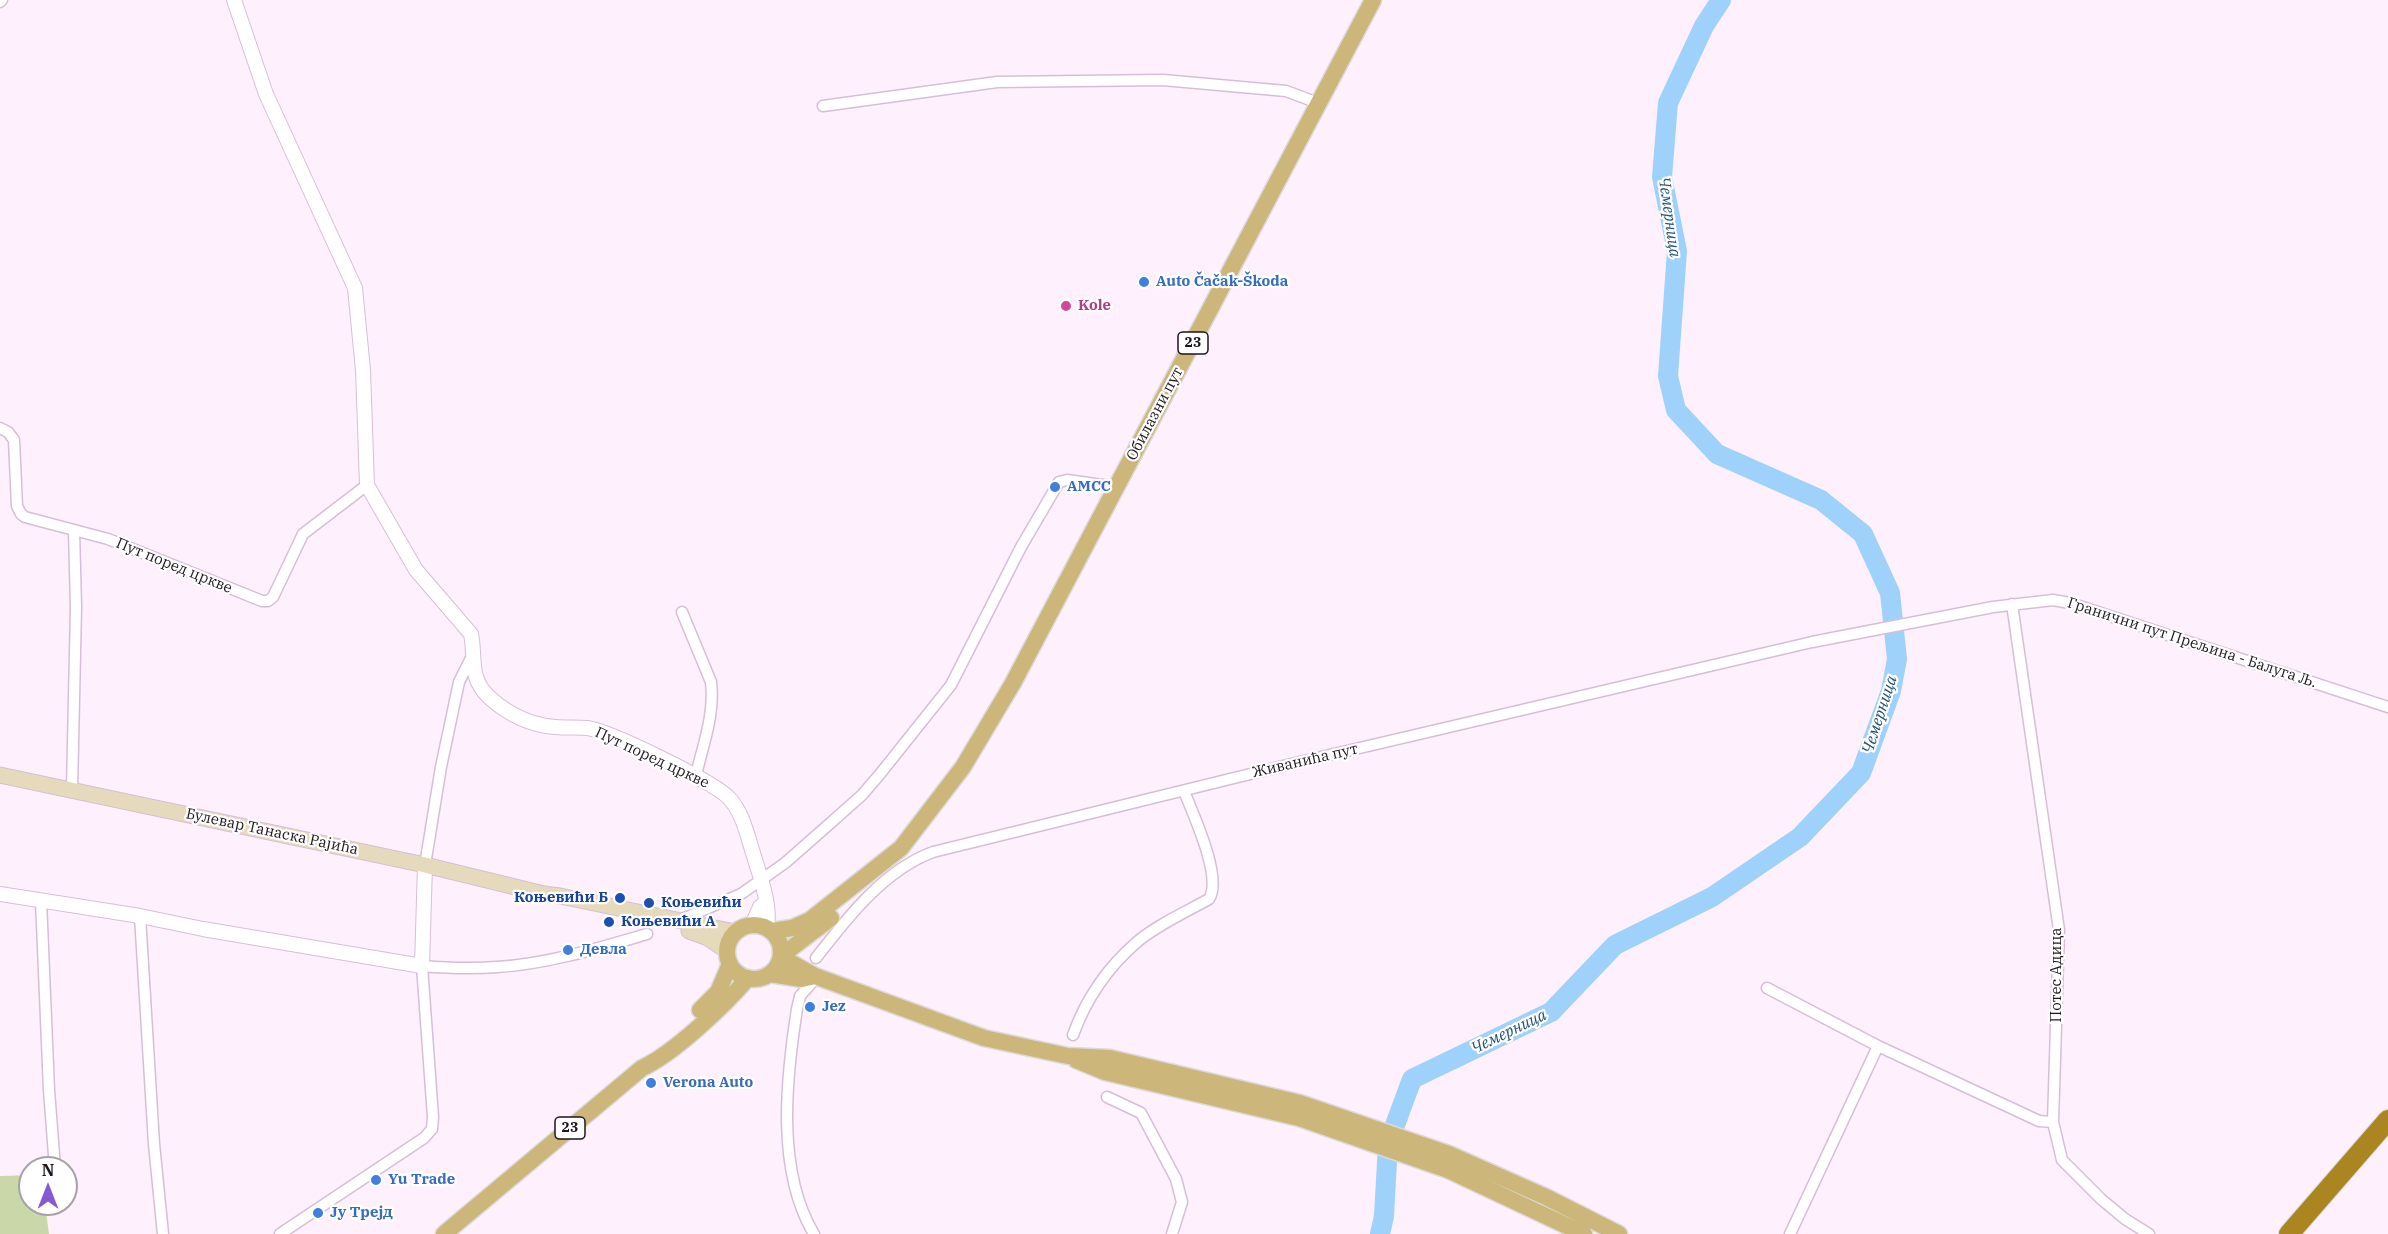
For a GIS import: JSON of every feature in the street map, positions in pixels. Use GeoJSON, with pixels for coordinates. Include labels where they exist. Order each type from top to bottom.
{"type":"FeatureCollection","features":[{"type":"Feature","properties":{"kind":"highway"},"geometry":{"type":"LineString","coordinates":[[2289,1234],[2388,1120]]}},
{"type":"Feature","properties":{"kind":"highway"},"geometry":{"type":"LineString","coordinates":[[2299,1234],[2388,1134]]}},
{"type":"Feature","properties":{"kind":"main road","name":"Обилазни пут"},"geometry":{"type":"LineString","coordinates":[[900,857],[979,742],[1012,685],[1373,0]]}},
{"type":"Feature","properties":{"kind":"main road","name":"Булевар Танаска Рајића"},"geometry":{"type":"LineString","coordinates":[[0,775],[425,865],[544,894],[558,901],[676,924]]}},
{"type":"Feature","properties":{"kind":"main road","name":"23"},"geometry":{"type":"LineString","coordinates":[[642,1068],[648,1058],[716,995],[728,957],[730,939],[735,932],[764,928],[792,928],[810,920],[900,857]]}},
{"type":"Feature","properties":{"kind":"main road","name":"23"},"geometry":{"type":"LineString","coordinates":[[770,974],[777,966],[781,956],[813,932],[900,857]]}},
{"type":"Feature","properties":{"kind":"main road"},"geometry":{"type":"LineString","coordinates":[[676,924],[698,933],[728,957],[738,974],[748,978],[762,978],[770,974],[802,979],[814,971]]}},
{"type":"Feature","properties":{"kind":"main road"},"geometry":{"type":"LineString","coordinates":[[676,924],[735,932]]}},
{"type":"Feature","properties":{"kind":"main road"},"geometry":{"type":"LineString","coordinates":[[764,928],[780,944],[781,956],[984,1038],[1068,1056],[1110,1058],[1299,1110],[1546,1197],[1619,1234]]}},
{"type":"Feature","properties":{"kind":"main road"},"geometry":{"type":"LineString","coordinates":[[813,932],[808,952],[814,971]]}},
{"type":"Feature","properties":{"kind":"main road","name":"23"},"geometry":{"type":"LineString","coordinates":[[444,1234],[642,1068],[653,1063],[679,1042],[719,1008],[748,978]]}},
{"type":"Feature","properties":{"kind":"main road"},"geometry":{"type":"LineString","coordinates":[[1448,1162],[1584,1234]]}},
{"type":"Feature","properties":{"kind":"street","name":"Пут поред цркве"},"geometry":{"type":"LineString","coordinates":[[234,0],[266,94],[355,288],[363,370],[367,486],[416,570],[471,634],[473,644],[471,658],[478,683],[488,697],[528,723],[601,731],[696,776],[728,797],[740,813],[765,894],[765,903],[769,910],[764,928]]}},
{"type":"Feature","properties":{"kind":"street"},"geometry":{"type":"LineString","coordinates":[[823,106],[997,82],[1163,80],[1286,91],[1318,103]]}},
{"type":"Feature","properties":{"kind":"street","name":"Пут поред цркве"},"geometry":{"type":"LineString","coordinates":[[0,428],[8,432],[14,440],[15,487],[17,506],[21,514],[108,539],[262,601],[268,601],[273,597],[303,534],[367,486]]}},
{"type":"Feature","properties":{"kind":"street"},"geometry":{"type":"LineString","coordinates":[[676,924],[741,894],[785,863],[862,795],[951,685],[1021,547],[1059,483],[1066,480],[1117,487]]}},
{"type":"Feature","properties":{"kind":"street"},"geometry":{"type":"LineString","coordinates":[[72,790],[76,596],[74,531]]}},
{"type":"Feature","properties":{"kind":"street","name":"Гранични пут Прељина - Балуга Љ."},"geometry":{"type":"LineString","coordinates":[[1834,638],[1921,619],[2012,604],[2053,600],[2082,606],[2388,707]]}},
{"type":"Feature","properties":{"kind":"street","name":"Потес Адица"},"geometry":{"type":"LineString","coordinates":[[2012,604],[2059,930],[2053,1122],[2062,1160],[2101,1199],[2125,1219],[2149,1234]]}},
{"type":"Feature","properties":{"kind":"street"},"geometry":{"type":"LineString","coordinates":[[682,612],[708,674],[712,693],[712,711],[696,776]]}},
{"type":"Feature","properties":{"kind":"street","name":"Живанића пут"},"geometry":{"type":"LineString","coordinates":[[814,1234],[804,1219],[794,1187],[786,1119],[797,1009],[800,996],[814,971],[856,910],[900,857],[933,852],[1834,638]]}},
{"type":"Feature","properties":{"kind":"street"},"geometry":{"type":"LineString","coordinates":[[280,1234],[424,1138],[432,1129],[422,966],[425,865],[441,768],[459,682],[471,658]]}},
{"type":"Feature","properties":{"kind":"street"},"geometry":{"type":"LineString","coordinates":[[1073,1035],[1083,1009],[1099,983],[1138,941],[1209,899],[1213,892],[1214,880],[1209,860],[1184,791]]}},
{"type":"Feature","properties":{"kind":"street"},"geometry":{"type":"LineString","coordinates":[[0,894],[140,916],[203,929],[422,966],[499,967],[560,957],[647,934]]}},
{"type":"Feature","properties":{"kind":"street"},"geometry":{"type":"LineString","coordinates":[[41,900],[54,1156]]}},
{"type":"Feature","properties":{"kind":"street"},"geometry":{"type":"LineString","coordinates":[[140,916],[153,1133],[164,1234]]}},
{"type":"Feature","properties":{"kind":"street"},"geometry":{"type":"LineString","coordinates":[[1767,988],[1878,1046],[2039,1121],[2053,1122]]}},
{"type":"Feature","properties":{"kind":"street"},"geometry":{"type":"LineString","coordinates":[[1790,1234],[1878,1046]]}},
{"type":"Feature","properties":{"kind":"street"},"geometry":{"type":"LineString","coordinates":[[1107,1097],[1141,1113],[1176,1179],[1182,1202],[1172,1234]]}},
{"type":"Feature","properties":{"kind":"green space"},"geometry":{"type":"Polygon","coordinates":[[[18,1175],[18,1216],[47,1216],[49,1234],[0,1234],[0,1176],[18,1175]]]}},
{"type":"Feature","properties":{"kind":"waterway","name":"Чемерница"},"geometry":{"type":"LineString","coordinates":[[1380,1234],[1384,1216],[1388,1144],[1412,1079],[1551,1012],[1615,945],[1712,897],[1800,837],[1861,773],[1891,691],[1897,659],[1890,593],[1863,534],[1821,500],[1717,454],[1676,410],[1668,376],[1677,251],[1662,177],[1668,103],[1704,26],[1721,0]]}},
{"type":"Feature","properties":{"kind":"place","name":"Auto Čačak-Škoda"},"geometry":{"type":"Point","coordinates":[1144,282]}},
{"type":"Feature","properties":{"kind":"place","name":"Kole"},"geometry":{"type":"Point","coordinates":[1066,306]}},
{"type":"Feature","properties":{"kind":"place","name":"АМСС"},"geometry":{"type":"Point","coordinates":[1055,487]}},
{"type":"Feature","properties":{"kind":"place","name":"Коњевићи Б"},"geometry":{"type":"Point","coordinates":[620,898]}},
{"type":"Feature","properties":{"kind":"place","name":"Коњевићи"},"geometry":{"type":"Point","coordinates":[649,903]}},
{"type":"Feature","properties":{"kind":"place","name":"Коњевићи А"},"geometry":{"type":"Point","coordinates":[609,922]}},
{"type":"Feature","properties":{"kind":"place","name":"Девла"},"geometry":{"type":"Point","coordinates":[568,950]}},
{"type":"Feature","properties":{"kind":"place","name":"Jez"},"geometry":{"type":"Point","coordinates":[810,1007]}},
{"type":"Feature","properties":{"kind":"place","name":"Verona Auto"},"geometry":{"type":"Point","coordinates":[651,1083]}},
{"type":"Feature","properties":{"kind":"place","name":"Yu Trade"},"geometry":{"type":"Point","coordinates":[376,1180]}},
{"type":"Feature","properties":{"kind":"place","name":"Ју Трејд"},"geometry":{"type":"Point","coordinates":[318,1213]}}]}
